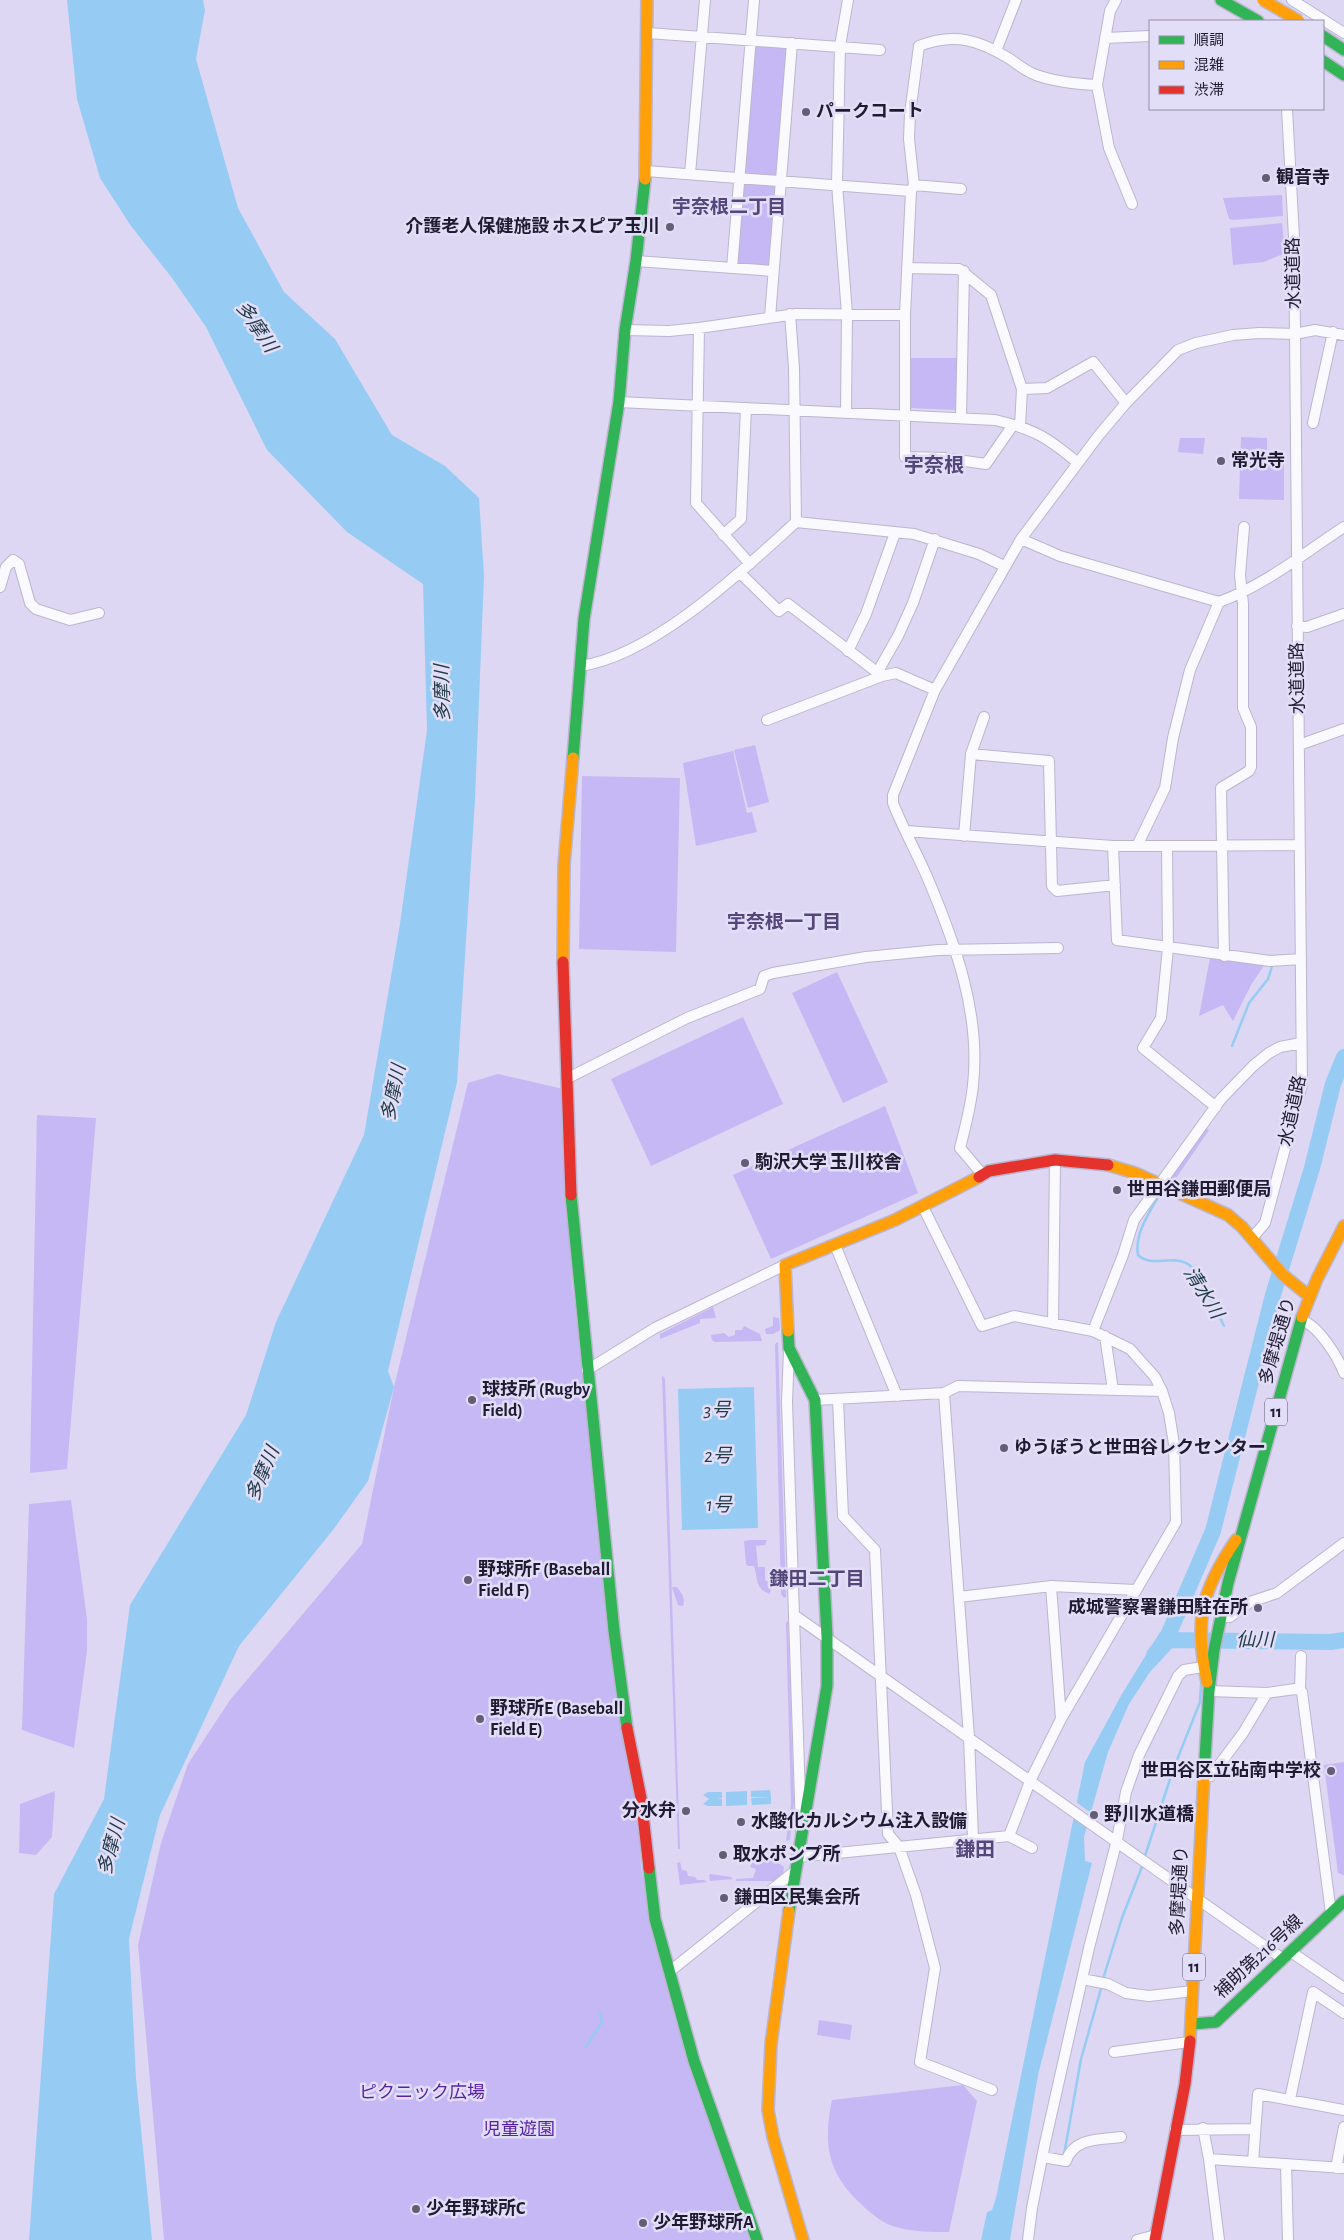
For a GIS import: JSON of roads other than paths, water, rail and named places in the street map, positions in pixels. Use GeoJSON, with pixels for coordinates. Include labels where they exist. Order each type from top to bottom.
{"type":"FeatureCollection","features":[{"type":"Feature","properties":{"kind":"main road"},"geometry":{"type":"LineString","coordinates":[[647,0],[646,170],[636,261],[625,330],[619,402],[584,619],[564,864],[563,984],[568,1078],[571,1201],[614,1630],[629,1746],[641,1798],[655,1919],[694,2061],[757,2240]]}},
{"type":"Feature","properties":{"kind":"main road"},"geometry":{"type":"LineString","coordinates":[[1221,0],[1256,20]]}},
{"type":"Feature","properties":{"kind":"main road"},"geometry":{"type":"LineString","coordinates":[[1263,0],[1297,20]]}},
{"type":"Feature","properties":{"kind":"main road"},"geometry":{"type":"LineString","coordinates":[[1324,37],[1344,50]]}},
{"type":"Feature","properties":{"kind":"main road"},"geometry":{"type":"LineString","coordinates":[[1324,62],[1344,75]]}},
{"type":"Feature","properties":{"kind":"main road"},"geometry":{"type":"LineString","coordinates":[[803,2240],[772,2137],[768,2110],[771,2044],[795,1871],[827,1686],[815,1400],[789,1348],[785,1265],[923,1207],[990,1171],[1055,1160],[1081,1161],[1110,1165],[1135,1173],[1228,1215],[1242,1224],[1260,1250],[1287,1279],[1305,1294]]}},
{"type":"Feature","properties":{"kind":"main road","name":"多摩堤通り"},"geometry":{"type":"LineString","coordinates":[[1155,2238],[1185,2084],[1192,2024],[1209,1691],[1214,1650],[1228,1583],[1245,1529],[1302,1320],[1305,1294],[1344,1226]]}},
{"type":"Feature","properties":{"kind":"main road","name":"多摩堤通り"},"geometry":{"type":"LineString","coordinates":[[1209,1691],[1200,1653],[1199,1625],[1202,1606],[1218,1569],[1245,1529]]}},
{"type":"Feature","properties":{"kind":"main road","name":"補助第216号線"},"geometry":{"type":"LineString","coordinates":[[1192,2024],[1216,2022],[1344,1901]]}},
{"type":"Feature","properties":{"kind":"street"},"geometry":{"type":"LineString","coordinates":[[690,174],[705,0]]}},
{"type":"Feature","properties":{"kind":"street"},"geometry":{"type":"LineString","coordinates":[[732,268],[754,0]]}},
{"type":"Feature","properties":{"kind":"street"},"geometry":{"type":"LineString","coordinates":[[846,412],[847,314],[837,184],[840,46],[848,0]]}},
{"type":"Feature","properties":{"kind":"street"},"geometry":{"type":"LineString","coordinates":[[996,51],[1016,0]]}},
{"type":"Feature","properties":{"kind":"street"},"geometry":{"type":"LineString","coordinates":[[1116,0],[1110,11],[1097,85],[1109,148],[1132,204]]}},
{"type":"Feature","properties":{"kind":"street"},"geometry":{"type":"LineString","coordinates":[[1281,0],[1282,20]]}},
{"type":"Feature","properties":{"kind":"street"},"geometry":{"type":"LineString","coordinates":[[1292,0],[1344,32]]}},
{"type":"Feature","properties":{"kind":"street"},"geometry":{"type":"LineString","coordinates":[[648,34],[880,50]]}},
{"type":"Feature","properties":{"kind":"street"},"geometry":{"type":"LineString","coordinates":[[1105,38],[1149,36]]}},
{"type":"Feature","properties":{"kind":"street"},"geometry":{"type":"LineString","coordinates":[[907,268],[959,269],[964,271],[991,295],[1022,389],[1016,425],[986,464],[944,458],[904,456],[905,315],[907,268],[912,188],[910,113],[920,46],[959,38],[975,41],[996,51],[1035,75],[1063,82],[1097,85]]}},
{"type":"Feature","properties":{"kind":"street"},"geometry":{"type":"LineString","coordinates":[[770,317],[792,43]]}},
{"type":"Feature","properties":{"kind":"street","name":"水道道路"},"geometry":{"type":"LineString","coordinates":[[1252,1237],[1266,1223],[1302,1084],[1294,237],[1287,110]]}},
{"type":"Feature","properties":{"kind":"street"},"geometry":{"type":"LineString","coordinates":[[646,170],[837,184],[960,189]]}},
{"type":"Feature","properties":{"kind":"street"},"geometry":{"type":"LineString","coordinates":[[636,261],[773,271]]}},
{"type":"Feature","properties":{"kind":"street"},"geometry":{"type":"LineString","coordinates":[[961,418],[964,271]]}},
{"type":"Feature","properties":{"kind":"street"},"geometry":{"type":"LineString","coordinates":[[580,666],[597,664],[670,627],[740,573],[796,522],[790,314]]}},
{"type":"Feature","properties":{"kind":"street"},"geometry":{"type":"LineString","coordinates":[[625,330],[669,331],[790,314],[905,315]]}},
{"type":"Feature","properties":{"kind":"street"},"geometry":{"type":"LineString","coordinates":[[699,328],[696,504],[750,564]]}},
{"type":"Feature","properties":{"kind":"street"},"geometry":{"type":"LineString","coordinates":[[983,1175],[960,1148],[973,1084],[973,1045],[968,1005],[956,950],[928,878],[893,803],[894,795],[931,706],[935,690],[990,597],[1004,566],[1021,539],[1078,462],[1126,403],[1178,350],[1233,335],[1259,333],[1295,334],[1315,330],[1344,334]]}},
{"type":"Feature","properties":{"kind":"street"},"geometry":{"type":"LineString","coordinates":[[1313,423],[1333,332]]}},
{"type":"Feature","properties":{"kind":"street"},"geometry":{"type":"LineString","coordinates":[[1022,389],[1047,388],[1093,362],[1126,403]]}},
{"type":"Feature","properties":{"kind":"street"},"geometry":{"type":"LineString","coordinates":[[619,402],[995,420],[1016,425],[1050,440],[1078,462]]}},
{"type":"Feature","properties":{"kind":"street"},"geometry":{"type":"LineString","coordinates":[[723,535],[742,519],[746,408]]}},
{"type":"Feature","properties":{"kind":"street"},"geometry":{"type":"LineString","coordinates":[[796,522],[914,534],[979,554],[1004,566]]}},
{"type":"Feature","properties":{"kind":"street"},"geometry":{"type":"LineString","coordinates":[[1224,956],[1221,788],[1249,771],[1252,767],[1251,727],[1242,708],[1243,604],[1240,575],[1244,527]]}},
{"type":"Feature","properties":{"kind":"street"},"geometry":{"type":"LineString","coordinates":[[1021,539],[1060,556],[1219,602],[1241,594],[1296,561],[1344,527]]}},
{"type":"Feature","properties":{"kind":"street"},"geometry":{"type":"LineString","coordinates":[[848,651],[866,614],[894,533]]}},
{"type":"Feature","properties":{"kind":"street"},"geometry":{"type":"LineString","coordinates":[[879,674],[914,603],[934,539]]}},
{"type":"Feature","properties":{"kind":"street"},"geometry":{"type":"LineString","coordinates":[[0,587],[6,567],[13,560],[19,564],[30,603],[36,609],[70,620],[99,613]]}},
{"type":"Feature","properties":{"kind":"street"},"geometry":{"type":"LineString","coordinates":[[740,573],[780,611],[788,604],[879,674]]}},
{"type":"Feature","properties":{"kind":"street"},"geometry":{"type":"LineString","coordinates":[[1137,846],[1165,788],[1169,757],[1190,670],[1219,602]]}},
{"type":"Feature","properties":{"kind":"street"},"geometry":{"type":"LineString","coordinates":[[1297,626],[1307,627],[1344,614]]}},
{"type":"Feature","properties":{"kind":"street"},"geometry":{"type":"LineString","coordinates":[[767,720],[879,674],[896,673],[935,690]]}},
{"type":"Feature","properties":{"kind":"street"},"geometry":{"type":"LineString","coordinates":[[964,836],[971,754],[984,717]]}},
{"type":"Feature","properties":{"kind":"street"},"geometry":{"type":"LineString","coordinates":[[1299,745],[1344,729]]}},
{"type":"Feature","properties":{"kind":"street"},"geometry":{"type":"LineString","coordinates":[[971,754],[1049,761],[1052,886],[1057,891],[1115,885]]}},
{"type":"Feature","properties":{"kind":"street"},"geometry":{"type":"LineString","coordinates":[[906,831],[1113,846],[1300,845]]}},
{"type":"Feature","properties":{"kind":"street"},"geometry":{"type":"LineString","coordinates":[[1113,846],[1117,940],[1270,962],[1301,959]]}},
{"type":"Feature","properties":{"kind":"street"},"geometry":{"type":"LineString","coordinates":[[1167,846],[1168,948],[1161,1018],[1143,1048],[1216,1107]]}},
{"type":"Feature","properties":{"kind":"street"},"geometry":{"type":"LineString","coordinates":[[568,1078],[687,1018],[760,989],[764,976],[773,973],[866,957],[938,950],[1058,948]]}},
{"type":"Feature","properties":{"kind":"street"},"geometry":{"type":"LineString","coordinates":[[1093,1332],[1123,1255],[1134,1220],[1159,1184],[1221,1098],[1242,1076],[1280,1046],[1301,1043]]}},
{"type":"Feature","properties":{"kind":"street"},"geometry":{"type":"LineString","coordinates":[[1053,1324],[1055,1160]]}},
{"type":"Feature","properties":{"kind":"street"},"geometry":{"type":"LineString","coordinates":[[923,1207],[982,1326],[1014,1316],[1093,1332],[1130,1349],[1155,1377],[1162,1391],[1169,1413],[1174,1444],[1176,1522],[1061,1719],[1031,1779],[1009,1836]]}},
{"type":"Feature","properties":{"kind":"street"},"geometry":{"type":"LineString","coordinates":[[835,1245],[896,1396]]}},
{"type":"Feature","properties":{"kind":"street"},"geometry":{"type":"LineString","coordinates":[[587,1370],[655,1328],[785,1265]]}},
{"type":"Feature","properties":{"kind":"street"},"geometry":{"type":"LineString","coordinates":[[1302,1320],[1308,1322],[1332,1349],[1344,1373]]}},
{"type":"Feature","properties":{"kind":"street"},"geometry":{"type":"LineString","coordinates":[[1105,1336],[1113,1390]]}},
{"type":"Feature","properties":{"kind":"street"},"geometry":{"type":"LineString","coordinates":[[789,1348],[787,1402],[800,1820],[802,1834]]}},
{"type":"Feature","properties":{"kind":"street"},"geometry":{"type":"LineString","coordinates":[[815,1400],[944,1393],[958,1386],[1162,1391]]}},
{"type":"Feature","properties":{"kind":"street"},"geometry":{"type":"LineString","coordinates":[[944,1393],[959,1597],[973,1838]]}},
{"type":"Feature","properties":{"kind":"street"},"geometry":{"type":"LineString","coordinates":[[838,1399],[843,1516],[875,1550],[888,1834],[899,1847],[916,1895],[935,1968],[920,2062],[992,2090]]}},
{"type":"Feature","properties":{"kind":"street"},"geometry":{"type":"LineString","coordinates":[[1220,1623],[1250,1602],[1277,1593],[1344,1543]]}},
{"type":"Feature","properties":{"kind":"street"},"geometry":{"type":"LineString","coordinates":[[959,1597],[1051,1586],[1136,1590]]}},
{"type":"Feature","properties":{"kind":"street"},"geometry":{"type":"LineString","coordinates":[[1051,1586],[1061,1719]]}},
{"type":"Feature","properties":{"kind":"street"},"geometry":{"type":"LineString","coordinates":[[794,1615],[1031,1779],[1197,1897],[1287,1955],[1344,1988]]}},
{"type":"Feature","properties":{"kind":"street"},"geometry":{"type":"LineString","coordinates":[[1300,1656],[1300,1690],[1302,1692],[1331,1913]]}},
{"type":"Feature","properties":{"kind":"street"},"geometry":{"type":"LineString","coordinates":[[1028,2240],[1042,2157],[1082,1979],[1117,1840],[1126,1792],[1139,1755],[1170,1689],[1182,1671],[1204,1668]]}},
{"type":"Feature","properties":{"kind":"street"},"geometry":{"type":"LineString","coordinates":[[1209,1691],[1267,1694],[1295,1689],[1300,1690]]}},
{"type":"Feature","properties":{"kind":"street"},"geometry":{"type":"LineString","coordinates":[[1205,1777],[1211,1776],[1243,1733],[1267,1694]]}},
{"type":"Feature","properties":{"kind":"street"},"geometry":{"type":"LineString","coordinates":[[798,1857],[973,1838],[1009,1836],[1032,1848]]}},
{"type":"Feature","properties":{"kind":"street"},"geometry":{"type":"LineString","coordinates":[[669,1972],[795,1871]]}},
{"type":"Feature","properties":{"kind":"street"},"geometry":{"type":"LineString","coordinates":[[1082,1979],[1108,1984],[1126,1992],[1149,1996],[1193,1990]]}},
{"type":"Feature","properties":{"kind":"street"},"geometry":{"type":"LineString","coordinates":[[1290,2099],[1313,1992],[1344,2013]]}},
{"type":"Feature","properties":{"kind":"street"},"geometry":{"type":"LineString","coordinates":[[1114,2052],[1190,2042]]}},
{"type":"Feature","properties":{"kind":"street"},"geometry":{"type":"LineString","coordinates":[[1253,2162],[1258,2094],[1344,2110]]}},
{"type":"Feature","properties":{"kind":"street"},"geometry":{"type":"LineString","coordinates":[[1209,2159],[1340,2168],[1344,2127]]}},
{"type":"Feature","properties":{"kind":"street"},"geometry":{"type":"LineString","coordinates":[[1175,2130],[1203,2128],[1254,2129]]}},
{"type":"Feature","properties":{"kind":"street"},"geometry":{"type":"LineString","coordinates":[[1203,2128],[1209,2159],[1219,2240]]}},
{"type":"Feature","properties":{"kind":"street"},"geometry":{"type":"LineString","coordinates":[[1042,2157],[1066,2160],[1069,2152],[1078,2144],[1122,2137]]}},
{"type":"Feature","properties":{"kind":"street"},"geometry":{"type":"LineString","coordinates":[[1286,2164],[1288,2240]]}},
{"type":"Feature","properties":{"kind":"street"},"geometry":{"type":"LineString","coordinates":[[1137,2240],[1155,2238]]}},
{"type":"Feature","properties":{"kind":"water","name":"多摩川"},"geometry":{"type":"Polygon","coordinates":[[[67,0],[203,0],[205,10],[196,59],[238,208],[284,292],[335,339],[392,435],[445,466],[479,498],[484,576],[475,800],[457,1082],[388,1371],[394,1387],[368,1481],[333,1530],[239,1646],[160,1815],[129,1939],[136,2078],[152,2240],[29,2240],[54,1894],[104,1799],[130,1605],[246,1415],[276,1322],[364,1135],[400,924],[427,730],[423,584],[347,532],[267,450],[206,327],[172,278],[131,226],[100,178],[77,99],[67,0]]]}},
{"type":"Feature","properties":{"kind":"water"},"geometry":{"type":"Polygon","coordinates":[[[754,1387],[758,1528],[682,1530],[678,1389],[754,1387]]]}},
{"type":"Feature","properties":{"kind":"water"},"geometry":{"type":"Polygon","coordinates":[[[1160,1632],[1176,1644],[1150,1672],[1129,1704],[1108,1752],[1084,1837],[1085,1861],[1092,1863],[1038,2075],[1010,2240],[981,2240],[987,2212],[992,2210],[996,2198],[1085,1762],[1122,1694],[1160,1632]]]}},
{"type":"Feature","properties":{"kind":"water"},"geometry":{"type":"Polygon","coordinates":[[[770,1790],[771,1797],[751,1797],[751,1791],[770,1790]]]}},
{"type":"Feature","properties":{"kind":"water"},"geometry":{"type":"Polygon","coordinates":[[[747,1791],[747,1805],[726,1806],[726,1792],[747,1791]]]}},
{"type":"Feature","properties":{"kind":"water"},"geometry":{"type":"Polygon","coordinates":[[[708,1792],[722,1792],[722,1798],[717,1799],[722,1799],[722,1806],[703,1804],[709,1799],[703,1795],[708,1792]]]}},
{"type":"Feature","properties":{"kind":"water"},"geometry":{"type":"Polygon","coordinates":[[[771,1797],[771,1804],[752,1805],[751,1798],[771,1797]]]}},
{"type":"Feature","properties":{"kind":"waterway","name":"清水川"},"geometry":{"type":"LineString","coordinates":[[1232,1046],[1249,1003],[1268,979],[1273,963]]}},
{"type":"Feature","properties":{"kind":"waterway"},"geometry":{"type":"LineString","coordinates":[[1154,1655],[1166,1640],[1213,1531],[1273,1295],[1312,1168],[1333,1084],[1344,1057]]}},
{"type":"Feature","properties":{"kind":"waterway","name":"清水川"},"geometry":{"type":"LineString","coordinates":[[1162,1190],[1141,1229],[1137,1246],[1138,1255],[1149,1261],[1174,1260],[1186,1263],[1191,1267],[1197,1273],[1224,1326]]}},
{"type":"Feature","properties":{"kind":"waterway","name":"仙川"},"geometry":{"type":"LineString","coordinates":[[1166,1640],[1331,1642],[1344,1640]]}},
{"type":"Feature","properties":{"kind":"waterway"},"geometry":{"type":"LineString","coordinates":[[1144,1859],[1173,1770],[1200,1702],[1201,1684]]}},
{"type":"Feature","properties":{"kind":"waterway"},"geometry":{"type":"LineString","coordinates":[[1103,1979],[1122,1918],[1143,1864]]}},
{"type":"Feature","properties":{"kind":"waterway"},"geometry":{"type":"LineString","coordinates":[[1064,2155],[1081,2059],[1102,1985]]}},
{"type":"Feature","properties":{"kind":"waterway"},"geometry":{"type":"LineString","coordinates":[[586,2046],[602,2022],[600,2013]]}},
{"type":"Feature","properties":{"kind":"place","name":"パークコート"},"geometry":{"type":"Point","coordinates":[806,112]}},
{"type":"Feature","properties":{"kind":"place","name":"観音寺"},"geometry":{"type":"Point","coordinates":[1266,178]}},
{"type":"Feature","properties":{"kind":"place","name":"介護老人保健施設 ホスピア玉川"},"geometry":{"type":"Point","coordinates":[670,227]}},
{"type":"Feature","properties":{"kind":"place","name":"常光寺"},"geometry":{"type":"Point","coordinates":[1221,461]}},
{"type":"Feature","properties":{"kind":"place","name":"駒沢大学 玉川校舎"},"geometry":{"type":"Point","coordinates":[745,1163]}},
{"type":"Feature","properties":{"kind":"place","name":"世田谷鎌田郵便局"},"geometry":{"type":"Point","coordinates":[1117,1190]}},
{"type":"Feature","properties":{"kind":"place","name":"球技所 (Rugby Field)"},"geometry":{"type":"Point","coordinates":[472,1400]}},
{"type":"Feature","properties":{"kind":"place","name":"ゆうぽうと世田谷レクセンター"},"geometry":{"type":"Point","coordinates":[1004,1448]}},
{"type":"Feature","properties":{"kind":"place","name":"野球所F (Baseball Field F)"},"geometry":{"type":"Point","coordinates":[468,1580]}},
{"type":"Feature","properties":{"kind":"place","name":"成城警察署鎌田駐在所"},"geometry":{"type":"Point","coordinates":[1258,1608]}},
{"type":"Feature","properties":{"kind":"place","name":"野球所E (Baseball Field E)"},"geometry":{"type":"Point","coordinates":[480,1719]}},
{"type":"Feature","properties":{"kind":"place","name":"世田谷区立砧南中学校"},"geometry":{"type":"Point","coordinates":[1331,1771]}},
{"type":"Feature","properties":{"kind":"place","name":"分水弁"},"geometry":{"type":"Point","coordinates":[686,1811]}},
{"type":"Feature","properties":{"kind":"place","name":"野川水道橋"},"geometry":{"type":"Point","coordinates":[1094,1815]}},
{"type":"Feature","properties":{"kind":"place","name":"水酸化カルシウム注入設備"},"geometry":{"type":"Point","coordinates":[741,1822]}},
{"type":"Feature","properties":{"kind":"place","name":"取水ポンプ所"},"geometry":{"type":"Point","coordinates":[723,1855]}},
{"type":"Feature","properties":{"kind":"place","name":"鎌田区民集会所"},"geometry":{"type":"Point","coordinates":[724,1898]}},
{"type":"Feature","properties":{"kind":"place","name":"少年野球所C"},"geometry":{"type":"Point","coordinates":[416,2209]}},
{"type":"Feature","properties":{"kind":"place","name":"少年野球所A"},"geometry":{"type":"Point","coordinates":[643,2223]}},
{"type":"Feature","properties":{"kind":"district","name":"宇奈根二丁目"},"geometry":{"type":"Point","coordinates":[729,207]}},
{"type":"Feature","properties":{"kind":"district","name":"宇奈根"},"geometry":{"type":"Point","coordinates":[934,466]}},
{"type":"Feature","properties":{"kind":"district","name":"宇奈根一丁目"},"geometry":{"type":"Point","coordinates":[784,922]}},
{"type":"Feature","properties":{"kind":"district","name":"鎌田二丁目"},"geometry":{"type":"Point","coordinates":[817,1579]}},
{"type":"Feature","properties":{"kind":"district","name":"鎌田"},"geometry":{"type":"Point","coordinates":[975,1850]}},
{"type":"Feature","properties":{"kind":"water label","name":"3号"},"geometry":{"type":"Point","coordinates":[717,1410]}},
{"type":"Feature","properties":{"kind":"water label","name":"2号"},"geometry":{"type":"Point","coordinates":[718,1456]}},
{"type":"Feature","properties":{"kind":"water label","name":"1号"},"geometry":{"type":"Point","coordinates":[719,1505]}},
{"type":"Feature","properties":{"kind":"park label","name":"ピクニック広場"},"geometry":{"type":"Point","coordinates":[422,2093]}},
{"type":"Feature","properties":{"kind":"park label","name":"児童遊園"},"geometry":{"type":"Point","coordinates":[519,2130]}}]}
